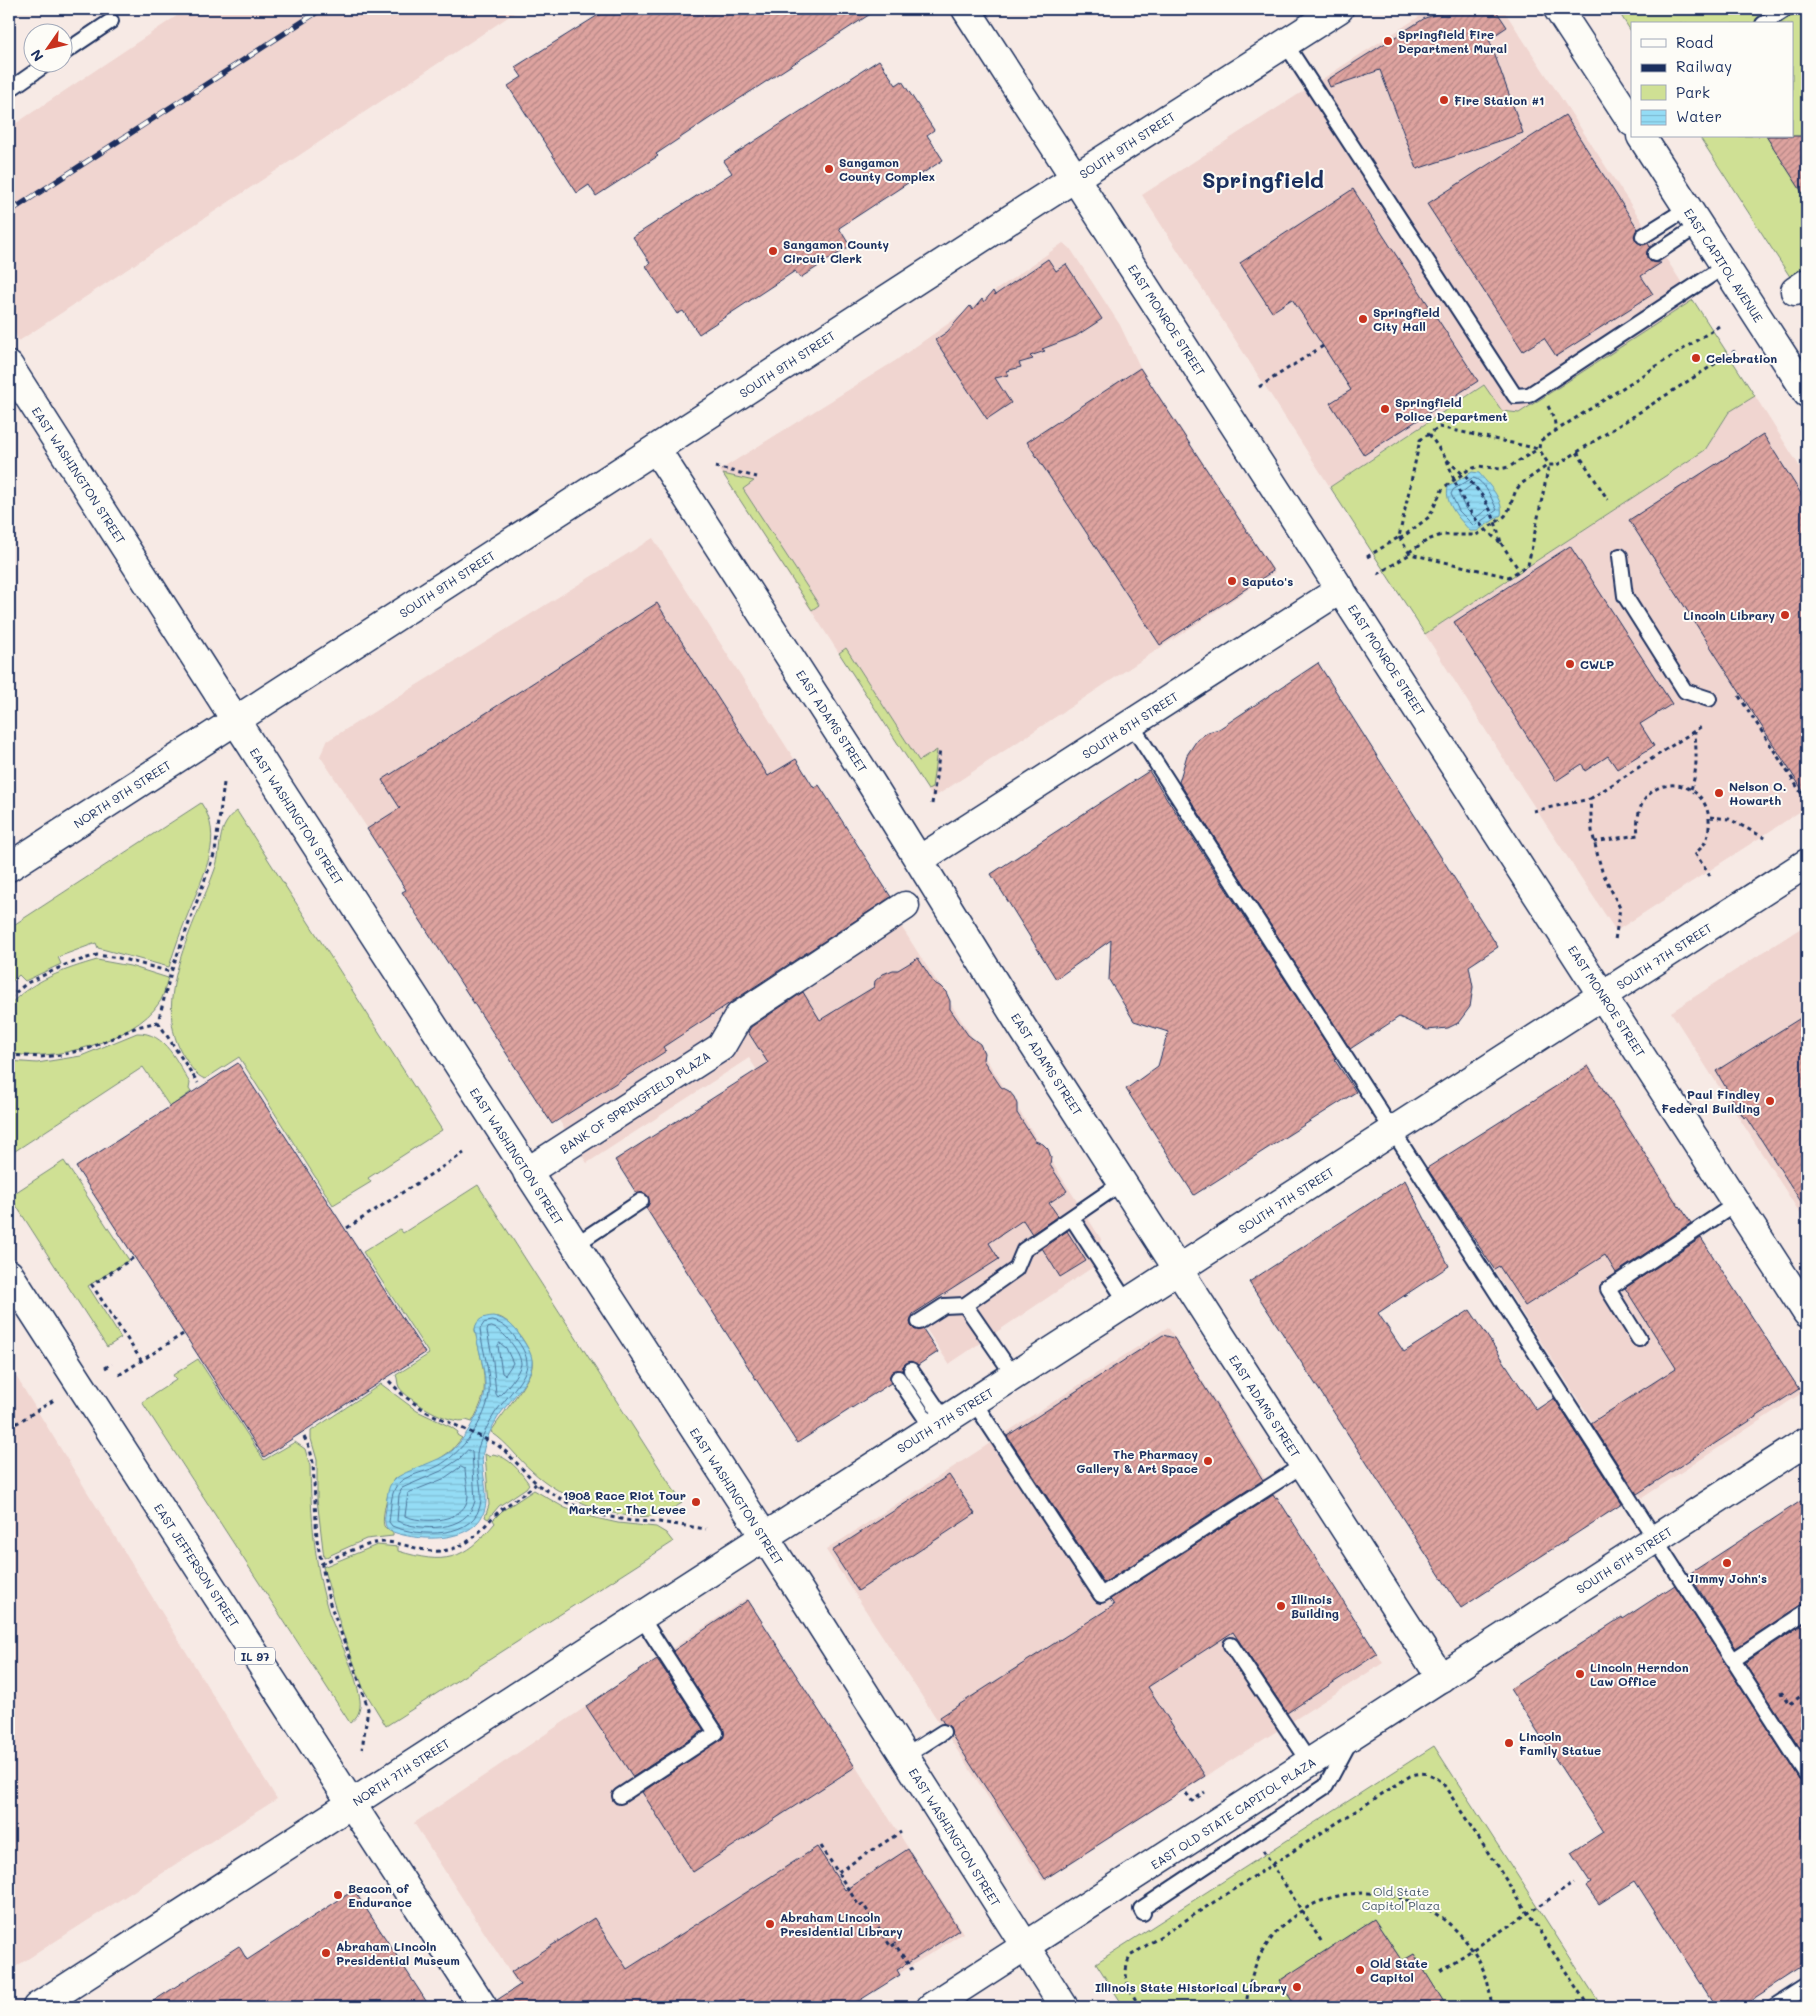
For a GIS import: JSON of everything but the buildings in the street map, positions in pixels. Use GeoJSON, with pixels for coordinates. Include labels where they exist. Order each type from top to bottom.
{"type":"FeatureCollection","features":[{"type":"Feature","properties":{"kind":"street","name":"EAST MONROE STREET"},"geometry":{"type":"LineString","coordinates":[[966,9],[1074,179],[1604,995],[1807,1313]]}},
{"type":"Feature","properties":{"kind":"street","name":"SOUTH 9TH STREET"},"geometry":{"type":"LineString","coordinates":[[235,720],[1339,9]]}},
{"type":"Feature","properties":{"kind":"street"},"geometry":{"type":"LineString","coordinates":[[1558,9],[1630,115]]}},
{"type":"Feature","properties":{"kind":"street","name":"EAST CAPITOL AVENUE"},"geometry":{"type":"LineString","coordinates":[[1643,138],[1807,393]]}},
{"type":"Feature","properties":{"kind":"street","name":"EAST WASHINGTON STREET"},"geometry":{"type":"LineString","coordinates":[[9,366],[235,720],[764,1537],[1064,2007]]}},
{"type":"Feature","properties":{"kind":"street","name":"EAST ADAMS STREET"},"geometry":{"type":"LineString","coordinates":[[656,449],[861,767],[1022,1027],[1441,1678]]}},
{"type":"Feature","properties":{"kind":"street","name":"SOUTH 8TH STREET"},"geometry":{"type":"LineString","coordinates":[[919,860],[1341,589]]}},
{"type":"Feature","properties":{"kind":"street","name":"NORTH 9TH STREET"},"geometry":{"type":"LineString","coordinates":[[9,867],[235,720]]}},
{"type":"Feature","properties":{"kind":"street","name":"SOUTH 7TH STREET"},"geometry":{"type":"LineString","coordinates":[[764,1537],[1807,863]]}},
{"type":"Feature","properties":{"kind":"street","name":"BANK OF SPRINGFIELD PLAZA"},"geometry":{"type":"LineString","coordinates":[[527,1172],[721,1047],[739,1016],[905,906]]}},
{"type":"Feature","properties":{"kind":"street","name":"EAST JEFFERSON STREET"},"geometry":{"type":"LineString","coordinates":[[9,1274],[483,2007]]}},
{"type":"Feature","properties":{"kind":"street","name":"SOUTH 6TH STREET"},"geometry":{"type":"LineString","coordinates":[[1441,1678],[1807,1441]]}},
{"type":"Feature","properties":{"kind":"street","name":"NORTH 7TH STREET"},"geometry":{"type":"LineString","coordinates":[[38,2007],[764,1537]]}},
{"type":"Feature","properties":{"kind":"street","name":"EAST OLD STATE CAPITOL PLAZA"},"geometry":{"type":"LineString","coordinates":[[931,2007],[1441,1678]]}},
{"type":"Feature","properties":{"kind":"lane"},"geometry":{"type":"LineString","coordinates":[[1766,22],[1786,9]]}},
{"type":"Feature","properties":{"kind":"lane"},"geometry":{"type":"LineString","coordinates":[[72,47],[111,21]]}},
{"type":"Feature","properties":{"kind":"lane"},"geometry":{"type":"LineString","coordinates":[[1285,43],[1515,396],[1529,395],[1725,266]]}},
{"type":"Feature","properties":{"kind":"lane"},"geometry":{"type":"LineString","coordinates":[[9,90],[35,72]]}},
{"type":"Feature","properties":{"kind":"lane"},"geometry":{"type":"LineString","coordinates":[[1643,236],[1693,216]]}},
{"type":"Feature","properties":{"kind":"lane"},"geometry":{"type":"LineString","coordinates":[[1655,254],[1693,216]]}},
{"type":"Feature","properties":{"kind":"lane"},"geometry":{"type":"LineString","coordinates":[[1620,556],[1625,596],[1685,691],[1709,699]]}},
{"type":"Feature","properties":{"kind":"lane"},"geometry":{"type":"LineString","coordinates":[[1132,724],[1807,1775]]}},
{"type":"Feature","properties":{"kind":"lane"},"geometry":{"type":"LineString","coordinates":[[919,1322],[944,1306],[965,1305],[1016,1269],[1024,1250],[1123,1182]]}},
{"type":"Feature","properties":{"kind":"lane"},"geometry":{"type":"LineString","coordinates":[[575,1245],[641,1201]]}},
{"type":"Feature","properties":{"kind":"lane"},"geometry":{"type":"LineString","coordinates":[[1639,1338],[1608,1289],[1737,1203]]}},
{"type":"Feature","properties":{"kind":"lane"},"geometry":{"type":"LineString","coordinates":[[1072,1218],[1127,1303]]}},
{"type":"Feature","properties":{"kind":"lane"},"geometry":{"type":"LineString","coordinates":[[965,1305],[1014,1376]]}},
{"type":"Feature","properties":{"kind":"lane"},"geometry":{"type":"LineString","coordinates":[[911,1370],[938,1424]]}},
{"type":"Feature","properties":{"kind":"lane"},"geometry":{"type":"LineString","coordinates":[[898,1378],[938,1424]]}},
{"type":"Feature","properties":{"kind":"lane"},"geometry":{"type":"LineString","coordinates":[[974,1402],[1101,1595],[1303,1465]]}},
{"type":"Feature","properties":{"kind":"lane"},"geometry":{"type":"LineString","coordinates":[[1733,1660],[1807,1611]]}},
{"type":"Feature","properties":{"kind":"lane"},"geometry":{"type":"LineString","coordinates":[[620,1796],[716,1733],[641,1616]]}},
{"type":"Feature","properties":{"kind":"lane"},"geometry":{"type":"LineString","coordinates":[[1231,1645],[1310,1763]]}},
{"type":"Feature","properties":{"kind":"lane"},"geometry":{"type":"LineString","coordinates":[[904,1758],[943,1732]]}},
{"type":"Feature","properties":{"kind":"lane"},"geometry":{"type":"LineString","coordinates":[[1143,1913],[1140,1909],[1326,1786],[1353,1735]]}},
{"type":"Feature","properties":{"kind":"lane"},"geometry":{"type":"LineString","coordinates":[[1776,2007],[1807,1987]]}},
{"type":"Feature","properties":{"kind":"path"},"geometry":{"type":"LineString","coordinates":[[1539,449],[1439,427],[1420,440],[1400,538],[1409,553],[1509,577],[1528,565],[1549,465],[1539,449],[1540,441],[1719,326]]}},
{"type":"Feature","properties":{"kind":"path"},"geometry":{"type":"LineString","coordinates":[[1259,387],[1323,346]]}},
{"type":"Feature","properties":{"kind":"path"},"geometry":{"type":"LineString","coordinates":[[1378,574],[1428,540],[1441,535],[1476,535],[1482,532],[1505,516],[1516,490],[1521,484],[1549,465],[1557,465],[1735,350]]}},
{"type":"Feature","properties":{"kind":"path"},"geometry":{"type":"LineString","coordinates":[[1538,389],[1554,418],[1556,431]]}},
{"type":"Feature","properties":{"kind":"path"},"geometry":{"type":"LineString","coordinates":[[1429,434],[1447,460],[1483,495],[1496,523],[1501,543],[1518,570]]}},
{"type":"Feature","properties":{"kind":"path"},"geometry":{"type":"LineString","coordinates":[[1367,557],[1429,518],[1443,488],[1468,470],[1479,466],[1500,469],[1509,467],[1539,449]]}},
{"type":"Feature","properties":{"kind":"path"},"geometry":{"type":"LineString","coordinates":[[1577,452],[1608,500]]}},
{"type":"Feature","properties":{"kind":"path"},"geometry":{"type":"LineString","coordinates":[[1447,460],[1466,507],[1485,531],[1501,543]]}},
{"type":"Feature","properties":{"kind":"path"},"geometry":{"type":"LineString","coordinates":[[714,467],[757,477]]}},
{"type":"Feature","properties":{"kind":"path"},"geometry":{"type":"LineString","coordinates":[[1739,696],[1807,802]]}},
{"type":"Feature","properties":{"kind":"path"},"geometry":{"type":"LineString","coordinates":[[1533,811],[1590,799],[1702,726]]}},
{"type":"Feature","properties":{"kind":"path"},"geometry":{"type":"LineString","coordinates":[[1691,789],[1695,777],[1695,731]]}},
{"type":"Feature","properties":{"kind":"path"},"geometry":{"type":"LineString","coordinates":[[932,804],[940,750]]}},
{"type":"Feature","properties":{"kind":"path"},"geometry":{"type":"LineString","coordinates":[[198,1083],[158,1022],[171,972],[215,852],[224,783]]}},
{"type":"Feature","properties":{"kind":"path"},"geometry":{"type":"LineString","coordinates":[[1594,842],[1638,835],[1636,822],[1643,800],[1659,787],[1669,784],[1691,789],[1704,804],[1710,817],[1709,836],[1702,848],[1695,853],[1710,876]]}},
{"type":"Feature","properties":{"kind":"path"},"geometry":{"type":"LineString","coordinates":[[1590,799],[1594,842],[1602,872],[1620,908],[1615,940]]}},
{"type":"Feature","properties":{"kind":"path"},"geometry":{"type":"LineString","coordinates":[[1710,817],[1729,819],[1767,839]]}},
{"type":"Feature","properties":{"kind":"path"},"geometry":{"type":"LineString","coordinates":[[9,998],[27,983],[65,965],[97,955],[119,958],[171,972]]}},
{"type":"Feature","properties":{"kind":"path"},"geometry":{"type":"LineString","coordinates":[[9,1056],[41,1057],[60,1055],[90,1048],[137,1027],[158,1022]]}},
{"type":"Feature","properties":{"kind":"path"},"geometry":{"type":"LineString","coordinates":[[347,1228],[464,1153]]}},
{"type":"Feature","properties":{"kind":"path"},"geometry":{"type":"LineString","coordinates":[[133,1258],[92,1285],[141,1360]]}},
{"type":"Feature","properties":{"kind":"path"},"geometry":{"type":"LineString","coordinates":[[119,1375],[182,1334]]}},
{"type":"Feature","properties":{"kind":"path"},"geometry":{"type":"LineString","coordinates":[[105,1368],[112,1364]]}},
{"type":"Feature","properties":{"kind":"path"},"geometry":{"type":"LineString","coordinates":[[389,1381],[404,1396],[427,1412],[496,1444],[536,1484],[568,1503],[601,1516],[631,1521],[659,1522],[706,1530]]}},
{"type":"Feature","properties":{"kind":"path"},"geometry":{"type":"LineString","coordinates":[[9,1428],[54,1400]]}},
{"type":"Feature","properties":{"kind":"path"},"geometry":{"type":"LineString","coordinates":[[304,1437],[313,1463],[317,1540],[329,1601],[368,1709],[362,1748]]}},
{"type":"Feature","properties":{"kind":"path"},"geometry":{"type":"LineString","coordinates":[[322,1564],[367,1545],[386,1542],[424,1551],[440,1551],[454,1548],[469,1542],[501,1510],[536,1484]]}},
{"type":"Feature","properties":{"kind":"path"},"geometry":{"type":"LineString","coordinates":[[1763,1706],[1782,1693],[1789,1704],[1807,1692]]}},
{"type":"Feature","properties":{"kind":"path"},"geometry":{"type":"LineString","coordinates":[[1140,2007],[1128,1990],[1126,1973],[1130,1956],[1410,1776],[1421,1772],[1436,1777],[1442,1782],[1589,2007]]}},
{"type":"Feature","properties":{"kind":"path"},"geometry":{"type":"LineString","coordinates":[[1186,1793],[1192,1801],[1205,1792]]}},
{"type":"Feature","properties":{"kind":"path"},"geometry":{"type":"LineString","coordinates":[[838,1872],[901,1832]]}},
{"type":"Feature","properties":{"kind":"path"},"geometry":{"type":"LineString","coordinates":[[821,1846],[859,1906],[863,1904],[891,1947],[895,1944],[912,1970]]}},
{"type":"Feature","properties":{"kind":"path"},"geometry":{"type":"LineString","coordinates":[[1260,1846],[1324,1944]]}},
{"type":"Feature","properties":{"kind":"path"},"geometry":{"type":"LineString","coordinates":[[1440,1971],[1574,1884]]}},
{"type":"Feature","properties":{"kind":"path"},"geometry":{"type":"LineString","coordinates":[[1246,2007],[1252,1977],[1262,1951],[1279,1930],[1302,1912],[1326,1900],[1345,1895],[1368,1893],[1387,1894],[1411,1901],[1436,1912],[1453,1926],[1472,1950],[1485,1974],[1492,2007]]}},
{"type":"Feature","properties":{"kind":"shaded area"},"geometry":{"type":"Polygon","coordinates":[[[187,9],[520,9],[19,341],[9,326],[9,128],[187,9]]]}},
{"type":"Feature","properties":{"kind":"shaded area"},"geometry":{"type":"Polygon","coordinates":[[[1431,9],[1503,9],[1693,300],[1519,413],[1502,411],[1483,385],[1330,487],[1142,195],[1431,9]]]}},
{"type":"Feature","properties":{"kind":"shaded area"},"geometry":{"type":"Polygon","coordinates":[[[1063,243],[1070,248],[1120,325],[1139,365],[1275,572],[933,798],[720,470],[895,361],[1063,243]]]}},
{"type":"Feature","properties":{"kind":"shaded area"},"geometry":{"type":"Polygon","coordinates":[[[1755,396],[1807,478],[1807,807],[1616,931],[1524,791],[1425,634],[1705,450],[1729,412],[1755,396]]]}},
{"type":"Feature","properties":{"kind":"shaded area"},"geometry":{"type":"Polygon","coordinates":[[[653,538],[1101,1239],[1096,1265],[949,1364],[749,1058],[587,1163],[320,756],[327,741],[653,538]]]}},
{"type":"Feature","properties":{"kind":"shaded area"},"geometry":{"type":"Polygon","coordinates":[[[1807,924],[1807,1224],[1671,1012],[1807,924]]]}},
{"type":"Feature","properties":{"kind":"shaded area"},"geometry":{"type":"Polygon","coordinates":[[[1588,1064],[1802,1393],[1642,1498],[1428,1168],[1588,1064]]]}},
{"type":"Feature","properties":{"kind":"shaded area"},"geometry":{"type":"Polygon","coordinates":[[[1168,1327],[1383,1663],[1043,1881],[826,1550],[1168,1327]]]}},
{"type":"Feature","properties":{"kind":"shaded area"},"geometry":{"type":"Polygon","coordinates":[[[9,1365],[277,1799],[9,1971],[9,1365]]]}},
{"type":"Feature","properties":{"kind":"shaded area"},"geometry":{"type":"Polygon","coordinates":[[[747,1598],[963,1933],[846,2007],[532,2007],[414,1823],[747,1598]]]}},
{"type":"Feature","properties":{"kind":"green space"},"geometry":{"type":"Polygon","coordinates":[[[1617,9],[1807,9],[1807,303],[1700,138],[1794,138],[1794,22],[1631,22],[1631,31],[1617,9]]]}},
{"type":"Feature","properties":{"kind":"green space"},"geometry":{"type":"Polygon","coordinates":[[[1693,300],[1755,396],[1729,412],[1705,450],[1425,634],[1330,487],[1484,385],[1502,411],[1519,413],[1693,300]]]}},
{"type":"Feature","properties":{"kind":"green space"},"geometry":{"type":"Polygon","coordinates":[[[723,474],[754,481],[743,489],[819,605],[812,610],[723,474]]]}},
{"type":"Feature","properties":{"kind":"green space"},"geometry":{"type":"Polygon","coordinates":[[[846,648],[919,761],[937,750],[932,788],[928,790],[839,653],[846,648]]]}},
{"type":"Feature","properties":{"kind":"green space"},"geometry":{"type":"Polygon","coordinates":[[[201,803],[208,816],[211,829],[209,856],[206,869],[181,930],[169,967],[98,948],[96,943],[58,957],[61,964],[25,981],[19,975],[9,984],[9,928],[201,803]]]}},
{"type":"Feature","properties":{"kind":"green space"},"geometry":{"type":"Polygon","coordinates":[[[237,811],[442,1130],[368,1178],[371,1182],[333,1205],[239,1057],[205,1079],[199,1076],[191,1067],[175,1036],[171,1013],[173,988],[179,963],[215,869],[222,831],[230,817],[237,811]]]}},
{"type":"Feature","properties":{"kind":"green space"},"geometry":{"type":"Polygon","coordinates":[[[97,960],[130,966],[168,978],[161,1001],[147,1016],[131,1028],[112,1038],[90,1046],[46,1055],[9,1053],[9,1006],[27,990],[49,977],[97,960]]]}},
{"type":"Feature","properties":{"kind":"green space"},"geometry":{"type":"Polygon","coordinates":[[[137,1033],[147,1034],[156,1038],[170,1050],[190,1083],[189,1089],[191,1092],[170,1107],[143,1067],[9,1155],[9,1061],[37,1063],[81,1056],[137,1033]]]}},
{"type":"Feature","properties":{"kind":"green space"},"geometry":{"type":"Polygon","coordinates":[[[64,1161],[129,1260],[88,1286],[121,1338],[107,1347],[10,1196],[64,1161]]]}},
{"type":"Feature","properties":{"kind":"green space"},"geometry":{"type":"Polygon","coordinates":[[[478,1185],[682,1503],[661,1514],[642,1517],[608,1512],[590,1506],[544,1481],[491,1432],[526,1382],[532,1367],[530,1354],[522,1338],[505,1320],[499,1317],[484,1319],[475,1328],[483,1369],[484,1392],[472,1422],[440,1416],[420,1405],[399,1387],[396,1375],[429,1354],[363,1252],[400,1229],[403,1233],[478,1185]]]}},
{"type":"Feature","properties":{"kind":"green space"},"geometry":{"type":"Polygon","coordinates":[[[198,1359],[264,1460],[295,1442],[305,1449],[310,1466],[312,1522],[320,1577],[329,1613],[355,1678],[360,1700],[358,1713],[350,1723],[142,1402],[176,1380],[173,1375],[198,1359]]]}},
{"type":"Feature","properties":{"kind":"green space"},"geometry":{"type":"Polygon","coordinates":[[[381,1384],[417,1411],[451,1427],[462,1438],[452,1450],[435,1462],[394,1479],[386,1502],[383,1522],[384,1526],[393,1533],[393,1536],[366,1539],[324,1558],[317,1499],[317,1460],[311,1439],[311,1431],[381,1384]]]}},
{"type":"Feature","properties":{"kind":"green space"},"geometry":{"type":"Polygon","coordinates":[[[485,1454],[490,1457],[493,1454],[509,1461],[529,1484],[499,1506],[488,1519],[485,1517],[489,1505],[485,1454]]]}},
{"type":"Feature","properties":{"kind":"green space"},"geometry":{"type":"Polygon","coordinates":[[[534,1490],[565,1508],[591,1517],[618,1523],[656,1527],[666,1533],[673,1542],[386,1726],[364,1690],[343,1634],[323,1567],[377,1545],[398,1547],[398,1551],[428,1558],[441,1558],[463,1552],[484,1536],[495,1523],[493,1520],[502,1511],[534,1490]]]}},
{"type":"Feature","properties":{"kind":"green space","name":"Old State Capitol Plaza"},"geometry":{"type":"Polygon","coordinates":[[[1434,1746],[1602,2007],[1124,2007],[1096,1963],[1434,1746]]]}},
{"type":"Feature","properties":{"kind":"water"},"geometry":{"type":"Polygon","coordinates":[[[1472,472],[1479,473],[1491,487],[1498,498],[1501,509],[1501,515],[1477,531],[1470,531],[1458,516],[1448,499],[1447,493],[1448,487],[1472,472]]]}},
{"type":"Feature","properties":{"kind":"water"},"geometry":{"type":"Polygon","coordinates":[[[493,1316],[506,1321],[516,1331],[529,1350],[532,1363],[528,1377],[498,1417],[485,1444],[482,1461],[486,1501],[482,1515],[474,1526],[462,1533],[447,1537],[415,1537],[388,1530],[385,1525],[385,1517],[388,1491],[392,1482],[403,1474],[438,1459],[453,1450],[466,1434],[482,1404],[485,1376],[475,1329],[479,1320],[493,1316]]]}},
{"type":"Feature","properties":{"kind":"railway"},"geometry":{"type":"LineString","coordinates":[[9,212],[322,9]]}},
{"type":"Feature","properties":{"kind":"place","name":"Springfield Fire Department Mural"},"geometry":{"type":"Point","coordinates":[1388,41]}},
{"type":"Feature","properties":{"kind":"place","name":"Fire Station #1"},"geometry":{"type":"Point","coordinates":[1444,100]}},
{"type":"Feature","properties":{"kind":"place","name":"Sangamon County Complex"},"geometry":{"type":"Point","coordinates":[829,169]}},
{"type":"Feature","properties":{"kind":"place","name":"Sangamon County Circuit Clerk"},"geometry":{"type":"Point","coordinates":[773,251]}},
{"type":"Feature","properties":{"kind":"place","name":"Springfield City Hall"},"geometry":{"type":"Point","coordinates":[1363,319]}},
{"type":"Feature","properties":{"kind":"place","name":"Celebration"},"geometry":{"type":"Point","coordinates":[1696,358]}},
{"type":"Feature","properties":{"kind":"place","name":"Springfield Police Department"},"geometry":{"type":"Point","coordinates":[1385,409]}},
{"type":"Feature","properties":{"kind":"place","name":"Saputo's"},"geometry":{"type":"Point","coordinates":[1232,581]}},
{"type":"Feature","properties":{"kind":"place","name":"Lincoln Library"},"geometry":{"type":"Point","coordinates":[1785,615]}},
{"type":"Feature","properties":{"kind":"place","name":"CWLP"},"geometry":{"type":"Point","coordinates":[1570,664]}},
{"type":"Feature","properties":{"kind":"place","name":"Nelson O. Howarth"},"geometry":{"type":"Point","coordinates":[1719,793]}},
{"type":"Feature","properties":{"kind":"place","name":"Paul Findley Federal Building"},"geometry":{"type":"Point","coordinates":[1770,1101]}},
{"type":"Feature","properties":{"kind":"place","name":"The Pharmacy Gallery & Art Space"},"geometry":{"type":"Point","coordinates":[1208,1461]}},
{"type":"Feature","properties":{"kind":"place","name":"1908 Race Riot Tour Marker - The Levee"},"geometry":{"type":"Point","coordinates":[696,1502]}},
{"type":"Feature","properties":{"kind":"place","name":"Jimmy John's"},"geometry":{"type":"Point","coordinates":[1727,1563]}},
{"type":"Feature","properties":{"kind":"place","name":"Illinois Building"},"geometry":{"type":"Point","coordinates":[1281,1606]}},
{"type":"Feature","properties":{"kind":"place","name":"Lincoln Herndon Law Office"},"geometry":{"type":"Point","coordinates":[1580,1674]}},
{"type":"Feature","properties":{"kind":"place","name":"Lincoln Family Statue"},"geometry":{"type":"Point","coordinates":[1509,1743]}},
{"type":"Feature","properties":{"kind":"place","name":"Beacon of Endurance"},"geometry":{"type":"Point","coordinates":[338,1895]}},
{"type":"Feature","properties":{"kind":"place","name":"Abraham Lincoln Presidential Library"},"geometry":{"type":"Point","coordinates":[770,1924]}},
{"type":"Feature","properties":{"kind":"place","name":"Abraham Lincoln Presidential Museum"},"geometry":{"type":"Point","coordinates":[326,1953]}},
{"type":"Feature","properties":{"kind":"place","name":"Old State Capitol"},"geometry":{"type":"Point","coordinates":[1360,1970]}},
{"type":"Feature","properties":{"kind":"place","name":"Illinois State Historical Library"},"geometry":{"type":"Point","coordinates":[1297,1987]}},
{"type":"Feature","properties":{"kind":"district","name":"Springfield"},"geometry":{"type":"Point","coordinates":[1263,179]}}]}
